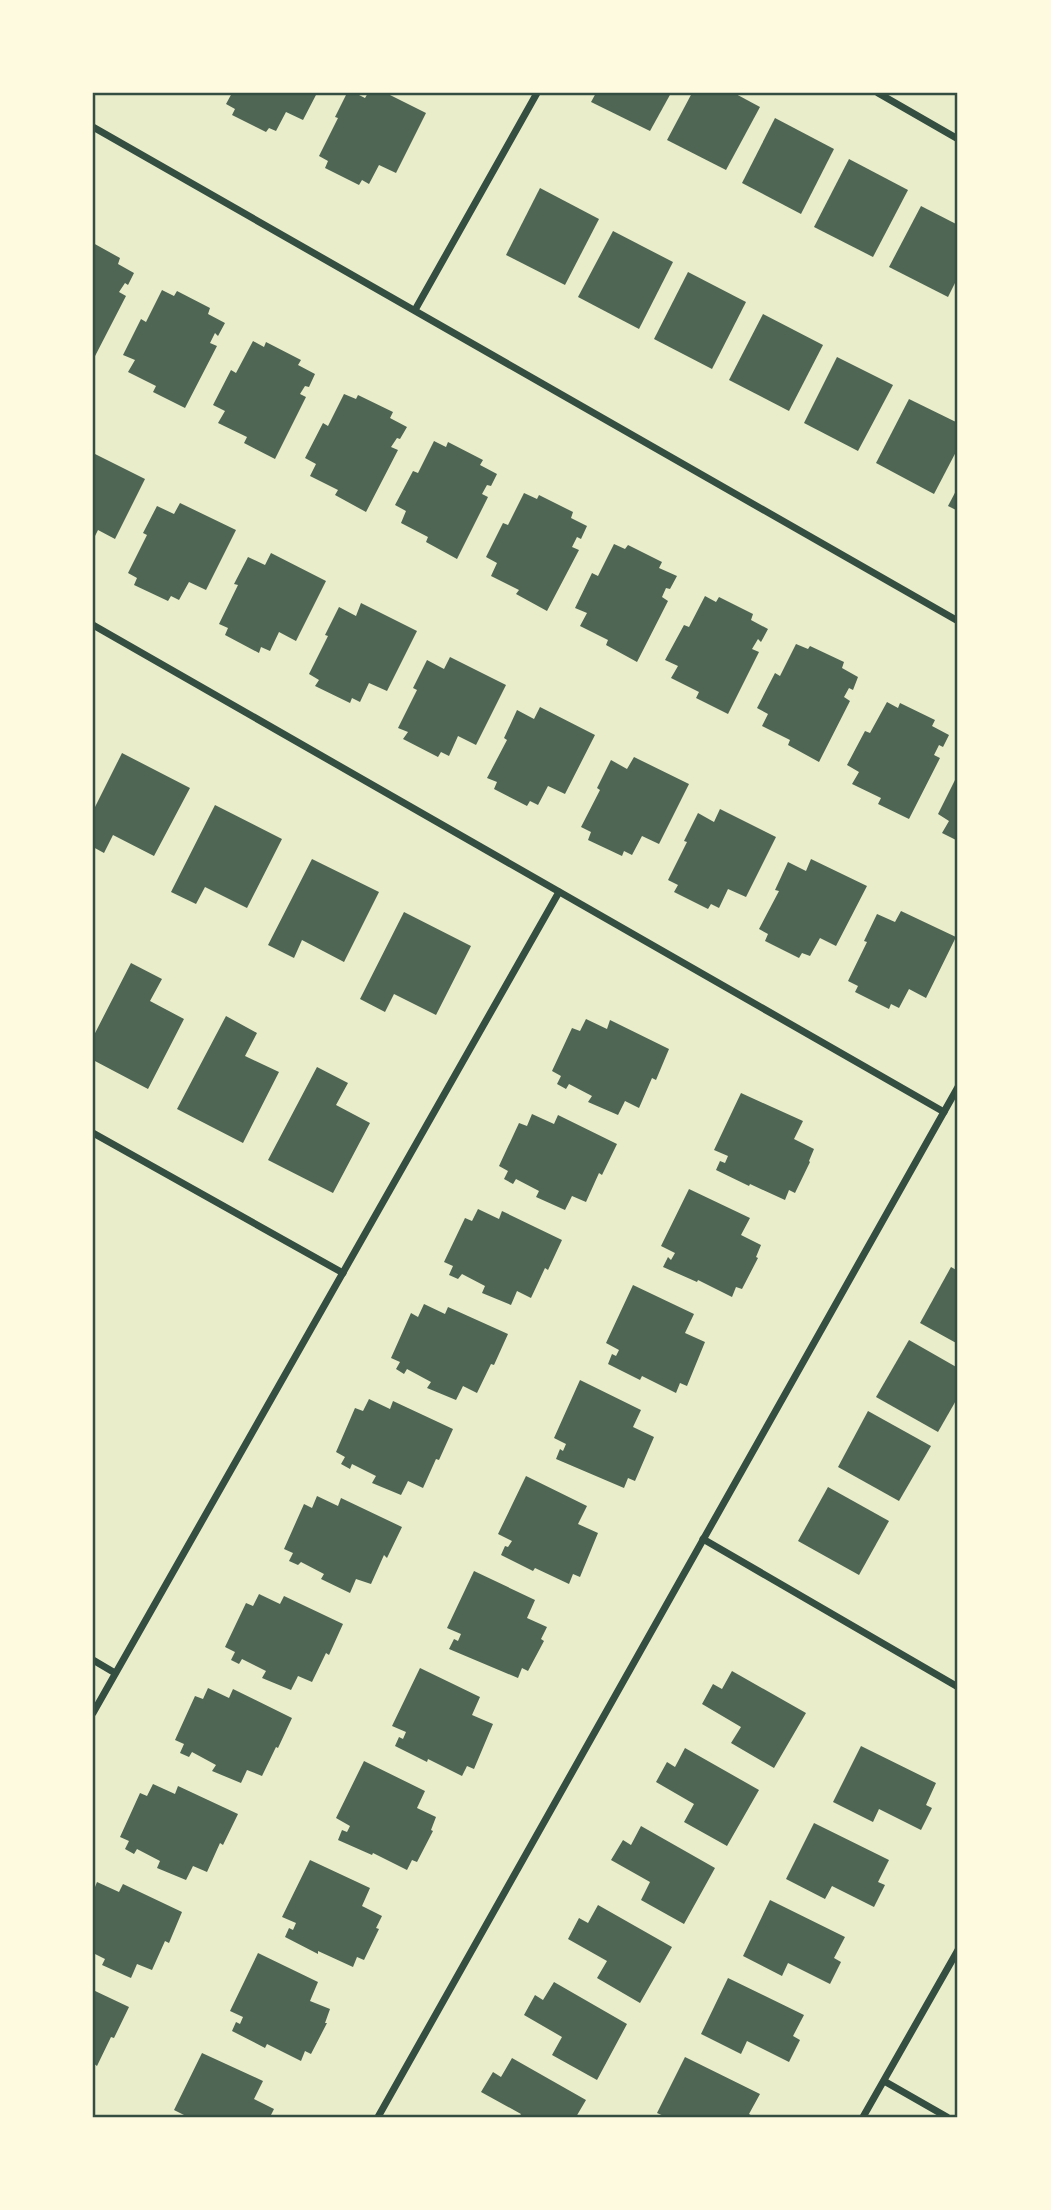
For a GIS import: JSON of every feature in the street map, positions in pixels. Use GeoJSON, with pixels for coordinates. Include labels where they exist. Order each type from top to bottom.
{"type":"FeatureCollection","features":[{"type":"Feature","properties":{"kind":"street"},"geometry":{"type":"LineString","coordinates":[[415,310],[537,93]]}},
{"type":"Feature","properties":{"kind":"street"},"geometry":{"type":"LineString","coordinates":[[878,93],[958,139]]}},
{"type":"Feature","properties":{"kind":"street"},"geometry":{"type":"LineString","coordinates":[[93,127],[958,621]]}},
{"type":"Feature","properties":{"kind":"street"},"geometry":{"type":"LineString","coordinates":[[93,625],[944,1112]]}},
{"type":"Feature","properties":{"kind":"street"},"geometry":{"type":"LineString","coordinates":[[93,1713],[559,892]]}},
{"type":"Feature","properties":{"kind":"street"},"geometry":{"type":"LineString","coordinates":[[378,2117],[958,1087]]}},
{"type":"Feature","properties":{"kind":"street"},"geometry":{"type":"LineString","coordinates":[[93,1133],[343,1273]]}},
{"type":"Feature","properties":{"kind":"street"},"geometry":{"type":"LineString","coordinates":[[703,1539],[958,1687]]}},
{"type":"Feature","properties":{"kind":"street"},"geometry":{"type":"LineString","coordinates":[[93,1660],[116,1673]]}},
{"type":"Feature","properties":{"kind":"street"},"geometry":{"type":"LineString","coordinates":[[863,2117],[958,1950]]}},
{"type":"Feature","properties":{"kind":"street"},"geometry":{"type":"LineString","coordinates":[[884,2081],[947,2117]]}},
{"type":"Feature","properties":{"kind":"building"},"geometry":{"type":"Polygon","coordinates":[[[232,93],[317,93],[303,120],[286,112],[276,131],[269,128],[266,132],[232,115],[235,109],[226,104],[232,93]]]}},
{"type":"Feature","properties":{"kind":"building"},"geometry":{"type":"Polygon","coordinates":[[[347,93],[355,93],[365,98],[368,93],[386,93],[426,113],[396,173],[379,165],[369,184],[362,180],[359,185],[325,168],[328,161],[319,156],[347,93]]]}},
{"type":"Feature","properties":{"kind":"building"},"geometry":{"type":"Polygon","coordinates":[[[596,93],[671,93],[650,131],[591,102],[596,93]]]}},
{"type":"Feature","properties":{"kind":"building"},"geometry":{"type":"Polygon","coordinates":[[[692,93],[734,93],[760,107],[726,170],[667,140],[692,93]]]}},
{"type":"Feature","properties":{"kind":"building"},"geometry":{"type":"Polygon","coordinates":[[[775,118],[834,149],[801,214],[742,183],[775,118]]]}},
{"type":"Feature","properties":{"kind":"building"},"geometry":{"type":"Polygon","coordinates":[[[849,159],[908,190],[873,257],[814,227],[849,159]]]}},
{"type":"Feature","properties":{"kind":"building"},"geometry":{"type":"Polygon","coordinates":[[[540,188],[599,219],[565,285],[506,255],[540,188]]]}},
{"type":"Feature","properties":{"kind":"building"},"geometry":{"type":"Polygon","coordinates":[[[921,206],[958,225],[958,277],[948,297],[889,267],[921,206]]]}},
{"type":"Feature","properties":{"kind":"building"},"geometry":{"type":"Polygon","coordinates":[[[613,231],[673,262],[639,329],[578,297],[613,231]]]}},
{"type":"Feature","properties":{"kind":"building"},"geometry":{"type":"Polygon","coordinates":[[[93,243],[120,258],[118,264],[134,273],[128,285],[125,283],[119,292],[126,296],[93,360],[93,243]]]}},
{"type":"Feature","properties":{"kind":"building"},"geometry":{"type":"Polygon","coordinates":[[[688,272],[746,302],[712,369],[654,339],[688,272]]]}},
{"type":"Feature","properties":{"kind":"building"},"geometry":{"type":"Polygon","coordinates":[[[162,290],[174,296],[177,291],[210,308],[208,314],[225,323],[218,336],[215,333],[210,343],[217,346],[185,408],[153,392],[156,386],[128,372],[135,360],[123,355],[141,319],[146,322],[162,290]]]}},
{"type":"Feature","properties":{"kind":"building"},"geometry":{"type":"Polygon","coordinates":[[[763,314],[823,345],[789,411],[729,380],[763,314]]]}},
{"type":"Feature","properties":{"kind":"building"},"geometry":{"type":"Polygon","coordinates":[[[253,341],[264,347],[266,342],[301,360],[298,365],[315,374],[309,387],[305,386],[300,394],[306,397],[275,459],[244,443],[247,437],[218,423],[225,411],[213,405],[231,370],[236,373],[253,341]]]}},
{"type":"Feature","properties":{"kind":"building"},"geometry":{"type":"Polygon","coordinates":[[[837,357],[893,385],[858,451],[804,423],[837,357]]]}},
{"type":"Feature","properties":{"kind":"building"},"geometry":{"type":"Polygon","coordinates":[[[344,394],[356,399],[358,395],[393,412],[390,418],[407,427],[391,447],[398,450],[366,512],[335,495],[338,490],[310,476],[316,464],[305,458],[323,423],[328,426],[344,394]]]}},
{"type":"Feature","properties":{"kind":"building"},"geometry":{"type":"Polygon","coordinates":[[[909,399],[958,423],[958,448],[934,494],[876,463],[909,399]]]}},
{"type":"Feature","properties":{"kind":"building"},"geometry":{"type":"Polygon","coordinates":[[[434,441],[446,447],[448,442],[483,460],[480,465],[497,474],[491,486],[487,485],[482,494],[488,497],[457,559],[426,542],[428,537],[401,523],[406,511],[395,505],[413,471],[418,473],[434,441]]]}},
{"type":"Feature","properties":{"kind":"building"},"geometry":{"type":"Polygon","coordinates":[[[93,453],[145,479],[115,539],[98,530],[93,540],[93,453]]]}},
{"type":"Feature","properties":{"kind":"building"},"geometry":{"type":"Polygon","coordinates":[[[958,487],[958,511],[948,506],[958,487]]]}},
{"type":"Feature","properties":{"kind":"building"},"geometry":{"type":"Polygon","coordinates":[[[524,493],[537,499],[539,495],[573,512],[571,518],[587,526],[581,539],[577,537],[572,547],[579,550],[547,611],[516,594],[519,590],[491,576],[497,563],[486,557],[503,523],[508,525],[524,493]]]}},
{"type":"Feature","properties":{"kind":"building"},"geometry":{"type":"Polygon","coordinates":[[[180,503],[236,530],[206,590],[189,582],[179,600],[171,596],[168,601],[134,585],[137,578],[128,573],[147,535],[143,533],[157,506],[174,514],[180,503]]]}},
{"type":"Feature","properties":{"kind":"building"},"geometry":{"type":"Polygon","coordinates":[[[614,544],[625,549],[628,545],[662,562],[659,568],[677,576],[670,589],[666,588],[662,597],[668,601],[637,662],[606,645],[608,640],[580,626],[587,613],[575,608],[592,573],[598,576],[614,544]]]}},
{"type":"Feature","properties":{"kind":"building"},"geometry":{"type":"Polygon","coordinates":[[[271,553],[326,581],[296,641],[279,632],[270,651],[261,647],[259,653],[225,635],[228,628],[219,624],[238,585],[234,584],[248,557],[265,565],[271,553]]]}},
{"type":"Feature","properties":{"kind":"building"},"geometry":{"type":"Polygon","coordinates":[[[705,596],[716,602],[719,597],[753,614],[751,620],[768,629],[761,642],[758,639],[752,649],[759,652],[728,714],[696,698],[699,692],[671,678],[678,666],[665,660],[684,625],[689,627],[705,596]]]}},
{"type":"Feature","properties":{"kind":"building"},"geometry":{"type":"Polygon","coordinates":[[[361,603],[417,631],[387,691],[369,683],[360,702],[352,698],[350,703],[315,686],[319,680],[309,674],[339,607],[356,616],[361,603]]]}},
{"type":"Feature","properties":{"kind":"building"},"geometry":{"type":"Polygon","coordinates":[[[796,644],[808,649],[810,646],[844,662],[842,668],[858,677],[853,690],[849,688],[844,697],[850,701],[819,762],[788,745],[790,740],[762,726],[768,714],[757,708],[775,673],[780,676],[796,644]]]}},
{"type":"Feature","properties":{"kind":"building"},"geometry":{"type":"Polygon","coordinates":[[[450,657],[506,685],[476,745],[458,736],[449,756],[441,752],[438,757],[403,739],[408,732],[398,728],[417,690],[413,688],[427,660],[444,669],[450,657]]]}},
{"type":"Feature","properties":{"kind":"building"},"geometry":{"type":"Polygon","coordinates":[[[887,702],[898,708],[900,703],[935,720],[932,726],[949,735],[943,747],[939,745],[934,755],[940,758],[909,819],[878,804],[881,798],[852,784],[859,772],[847,765],[865,731],[870,733],[887,702]]]}},
{"type":"Feature","properties":{"kind":"building"},"geometry":{"type":"Polygon","coordinates":[[[540,707],[595,735],[565,794],[548,786],[538,805],[530,801],[527,806],[494,789],[497,782],[487,778],[507,740],[504,738],[517,710],[534,719],[540,707]]]}},
{"type":"Feature","properties":{"kind":"building"},"geometry":{"type":"Polygon","coordinates":[[[122,753],[190,788],[154,856],[113,835],[104,853],[93,847],[93,811],[122,753]]]}},
{"type":"Feature","properties":{"kind":"building"},"geometry":{"type":"Polygon","coordinates":[[[634,757],[689,784],[659,844],[642,836],[632,855],[624,851],[622,856],[588,840],[591,832],[581,827],[600,790],[597,788],[611,760],[627,769],[634,757]]]}},
{"type":"Feature","properties":{"kind":"building"},"geometry":{"type":"Polygon","coordinates":[[[955,780],[958,781],[958,841],[942,833],[949,821],[938,814],[955,780]]]}},
{"type":"Feature","properties":{"kind":"building"},"geometry":{"type":"Polygon","coordinates":[[[215,805],[282,839],[247,908],[205,887],[196,904],[171,892],[215,805]]]}},
{"type":"Feature","properties":{"kind":"building"},"geometry":{"type":"Polygon","coordinates":[[[720,809],[776,837],[746,897],[728,889],[719,908],[711,904],[708,909],[674,892],[678,885],[668,880],[698,813],[714,822],[720,809]]]}},
{"type":"Feature","properties":{"kind":"building"},"geometry":{"type":"Polygon","coordinates":[[[312,859],[379,892],[344,962],[302,940],[294,958],[268,945],[312,859]]]}},
{"type":"Feature","properties":{"kind":"building"},"geometry":{"type":"Polygon","coordinates":[[[811,859],[867,886],[836,946],[820,938],[810,956],[802,953],[799,958],[765,941],[768,934],[759,929],[779,891],[775,890],[788,862],[806,871],[811,859]]]}},
{"type":"Feature","properties":{"kind":"building"},"geometry":{"type":"Polygon","coordinates":[[[901,911],[956,937],[926,998],[909,989],[899,1008],[891,1004],[889,1009],[855,992],[858,986],[848,981],[877,914],[895,922],[901,911]]]}},
{"type":"Feature","properties":{"kind":"building"},"geometry":{"type":"Polygon","coordinates":[[[404,912],[471,946],[436,1015],[394,994],[385,1012],[360,999],[404,912]]]}},
{"type":"Feature","properties":{"kind":"building"},"geometry":{"type":"Polygon","coordinates":[[[131,963],[162,979],[150,1001],[184,1019],[148,1089],[93,1060],[93,1037],[131,963]]]}},
{"type":"Feature","properties":{"kind":"building"},"geometry":{"type":"Polygon","coordinates":[[[226,1016],[257,1033],[245,1056],[279,1072],[243,1143],[177,1109],[226,1016]]]}},
{"type":"Feature","properties":{"kind":"building"},"geometry":{"type":"Polygon","coordinates":[[[586,1019],[607,1029],[610,1020],[669,1049],[656,1080],[652,1078],[639,1108],[625,1101],[618,1115],[588,1102],[592,1096],[569,1084],[566,1089],[557,1084],[561,1076],[552,1071],[572,1028],[580,1031],[586,1019]]]}},
{"type":"Feature","properties":{"kind":"building"},"geometry":{"type":"Polygon","coordinates":[[[317,1067],[348,1083],[336,1105],[370,1123],[333,1193],[268,1160],[317,1067]]]}},
{"type":"Feature","properties":{"kind":"building"},"geometry":{"type":"Polygon","coordinates":[[[741,1093],[803,1121],[794,1139],[814,1149],[795,1193],[789,1190],[785,1200],[716,1170],[720,1161],[725,1163],[728,1156],[714,1150],[741,1093]]]}},
{"type":"Feature","properties":{"kind":"building"},"geometry":{"type":"Polygon","coordinates":[[[532,1114],[554,1124],[558,1115],[617,1144],[602,1175],[599,1173],[586,1202],[572,1196],[565,1210],[536,1197],[539,1191],[516,1179],[513,1184],[504,1179],[508,1171],[499,1166],[519,1123],[527,1126],[532,1114]]]}},
{"type":"Feature","properties":{"kind":"building"},"geometry":{"type":"Polygon","coordinates":[[[689,1189],[750,1218],[741,1235],[761,1245],[756,1257],[758,1258],[742,1289],[736,1287],[732,1297],[663,1267],[668,1257],[671,1260],[675,1253],[661,1246],[689,1189]]]}},
{"type":"Feature","properties":{"kind":"building"},"geometry":{"type":"Polygon","coordinates":[[[478,1209],[499,1219],[502,1211],[562,1240],[531,1298],[517,1291],[511,1305],[482,1293],[485,1286],[462,1274],[458,1279],[449,1275],[453,1266],[444,1262],[465,1218],[472,1221],[478,1209]]]}},
{"type":"Feature","properties":{"kind":"building"},"geometry":{"type":"Polygon","coordinates":[[[951,1267],[958,1271],[958,1344],[920,1323],[951,1267]]]}},
{"type":"Feature","properties":{"kind":"building"},"geometry":{"type":"Polygon","coordinates":[[[633,1285],[694,1314],[685,1333],[705,1342],[687,1386],[680,1383],[676,1393],[642,1376],[640,1380],[608,1364],[612,1354],[616,1356],[619,1350],[606,1343],[633,1285]]]}},
{"type":"Feature","properties":{"kind":"building"},"geometry":{"type":"Polygon","coordinates":[[[424,1304],[445,1314],[448,1307],[508,1334],[477,1393],[463,1386],[456,1400],[427,1388],[431,1382],[407,1369],[404,1374],[396,1369],[400,1362],[391,1358],[411,1313],[418,1317],[424,1304]]]}},
{"type":"Feature","properties":{"kind":"building"},"geometry":{"type":"Polygon","coordinates":[[[909,1340],[958,1368],[958,1397],[938,1432],[876,1397],[909,1340]]]}},
{"type":"Feature","properties":{"kind":"building"},"geometry":{"type":"Polygon","coordinates":[[[580,1380],[641,1410],[633,1427],[654,1437],[635,1481],[628,1478],[624,1488],[556,1459],[560,1449],[563,1451],[566,1444],[554,1438],[580,1380]]]}},
{"type":"Feature","properties":{"kind":"building"},"geometry":{"type":"Polygon","coordinates":[[[369,1399],[390,1409],[393,1401],[453,1429],[423,1488],[408,1481],[401,1495],[372,1483],[376,1476],[352,1464],[350,1469],[341,1464],[345,1457],[336,1452],[355,1408],[363,1411],[369,1399]]]}},
{"type":"Feature","properties":{"kind":"building"},"geometry":{"type":"Polygon","coordinates":[[[868,1411],[931,1446],[899,1501],[838,1467],[868,1411]]]}},
{"type":"Feature","properties":{"kind":"building"},"geometry":{"type":"Polygon","coordinates":[[[526,1476],[587,1506],[578,1524],[598,1533],[580,1577],[573,1574],[569,1584],[535,1568],[533,1571],[501,1555],[505,1546],[508,1547],[512,1541],[498,1534],[526,1476]]]}},
{"type":"Feature","properties":{"kind":"building"},"geometry":{"type":"Polygon","coordinates":[[[828,1487],[889,1521],[859,1575],[798,1541],[828,1487]]]}},
{"type":"Feature","properties":{"kind":"building"},"geometry":{"type":"Polygon","coordinates":[[[317,1496],[338,1506],[341,1498],[402,1527],[387,1558],[384,1555],[371,1584],[356,1579],[350,1593],[321,1579],[324,1574],[301,1562],[298,1565],[289,1561],[293,1553],[284,1549],[304,1504],[312,1508],[317,1496]]]}},
{"type":"Feature","properties":{"kind":"building"},"geometry":{"type":"Polygon","coordinates":[[[474,1571],[535,1600],[527,1618],[547,1627],[541,1639],[544,1641],[528,1671],[522,1668],[518,1678],[449,1649],[454,1639],[458,1641],[461,1634],[447,1628],[474,1571]]]}},
{"type":"Feature","properties":{"kind":"building"},"geometry":{"type":"Polygon","coordinates":[[[259,1594],[280,1604],[284,1596],[343,1624],[329,1655],[326,1653],[312,1682],[298,1676],[291,1690],[262,1678],[266,1671],[242,1659],[239,1664],[231,1660],[235,1652],[225,1647],[246,1603],[253,1606],[259,1594]]]}},
{"type":"Feature","properties":{"kind":"building"},"geometry":{"type":"Polygon","coordinates":[[[420,1668],[480,1697],[472,1715],[493,1724],[474,1769],[467,1766],[462,1776],[395,1746],[399,1737],[403,1739],[406,1732],[392,1726],[420,1668]]]}},
{"type":"Feature","properties":{"kind":"building"},"geometry":{"type":"Polygon","coordinates":[[[732,1671],[806,1713],[774,1768],[731,1743],[741,1727],[702,1704],[713,1684],[722,1689],[732,1671]]]}},
{"type":"Feature","properties":{"kind":"building"},"geometry":{"type":"Polygon","coordinates":[[[208,1688],[229,1698],[233,1689],[292,1718],[262,1776],[247,1770],[241,1783],[212,1771],[216,1765],[192,1752],[189,1757],[180,1753],[184,1744],[175,1740],[195,1696],[203,1699],[208,1688]]]}},
{"type":"Feature","properties":{"kind":"building"},"geometry":{"type":"Polygon","coordinates":[[[861,1746],[936,1783],[926,1805],[932,1808],[921,1830],[879,1809],[873,1822],[833,1802],[861,1746]]]}},
{"type":"Feature","properties":{"kind":"building"},"geometry":{"type":"Polygon","coordinates":[[[685,1748],[759,1790],[727,1846],[684,1822],[694,1804],[656,1782],[667,1762],[675,1767],[685,1748]]]}},
{"type":"Feature","properties":{"kind":"building"},"geometry":{"type":"Polygon","coordinates":[[[364,1761],[425,1791],[417,1808],[436,1817],[431,1830],[433,1831],[417,1862],[412,1860],[407,1870],[338,1840],[342,1830],[347,1832],[350,1826],[336,1818],[364,1761]]]}},
{"type":"Feature","properties":{"kind":"building"},"geometry":{"type":"Polygon","coordinates":[[[153,1784],[175,1794],[178,1786],[238,1814],[223,1845],[220,1843],[207,1872],[193,1866],[186,1880],[157,1868],[160,1861],[137,1849],[134,1854],[125,1849],[129,1841],[120,1837],[140,1793],[147,1796],[153,1784]]]}},
{"type":"Feature","properties":{"kind":"building"},"geometry":{"type":"Polygon","coordinates":[[[814,1823],[889,1860],[878,1882],[885,1885],[874,1907],[832,1886],[825,1899],[786,1879],[814,1823]]]}},
{"type":"Feature","properties":{"kind":"building"},"geometry":{"type":"Polygon","coordinates":[[[641,1826],[715,1868],[684,1924],[641,1900],[650,1882],[611,1860],[623,1840],[631,1845],[641,1826]]]}},
{"type":"Feature","properties":{"kind":"building"},"geometry":{"type":"Polygon","coordinates":[[[310,1860],[370,1888],[362,1906],[382,1916],[376,1928],[379,1929],[364,1960],[357,1957],[353,1967],[318,1951],[318,1954],[285,1937],[289,1928],[293,1930],[296,1923],[282,1917],[310,1860]]]}},
{"type":"Feature","properties":{"kind":"building"},"geometry":{"type":"Polygon","coordinates":[[[97,1882],[119,1892],[123,1884],[182,1912],[169,1943],[165,1941],[152,1970],[137,1964],[131,1978],[102,1965],[105,1959],[93,1953],[93,1892],[97,1882]]]}},
{"type":"Feature","properties":{"kind":"building"},"geometry":{"type":"Polygon","coordinates":[[[770,1900],[845,1937],[834,1958],[841,1962],[830,1984],[788,1963],[782,1976],[743,1956],[770,1900]]]}},
{"type":"Feature","properties":{"kind":"building"},"geometry":{"type":"Polygon","coordinates":[[[598,1905],[672,1947],[640,2003],[597,1978],[607,1961],[568,1939],[579,1918],[588,1923],[598,1905]]]}},
{"type":"Feature","properties":{"kind":"building"},"geometry":{"type":"Polygon","coordinates":[[[258,1953],[318,1982],[310,2001],[330,2009],[327,2023],[311,2054],[305,2051],[301,2061],[267,2044],[265,2048],[232,2031],[236,2022],[240,2024],[243,2017],[230,2011],[258,1953]]]}},
{"type":"Feature","properties":{"kind":"building"},"geometry":{"type":"Polygon","coordinates":[[[728,1978],[804,2015],[793,2036],[800,2040],[789,2062],[747,2041],[741,2054],[701,2034],[728,1978]]]}},
{"type":"Feature","properties":{"kind":"building"},"geometry":{"type":"Polygon","coordinates":[[[554,1982],[627,2024],[597,2080],[552,2055],[562,2037],[524,2015],[535,1995],[543,2000],[554,1982]]]}},
{"type":"Feature","properties":{"kind":"building"},"geometry":{"type":"Polygon","coordinates":[[[93,1990],[129,2007],[97,2066],[93,2063],[93,1990]]]}},
{"type":"Feature","properties":{"kind":"building"},"geometry":{"type":"Polygon","coordinates":[[[202,2053],[263,2081],[254,2099],[274,2109],[270,2117],[188,2117],[174,2110],[202,2053]]]}},
{"type":"Feature","properties":{"kind":"building"},"geometry":{"type":"Polygon","coordinates":[[[685,2057],[760,2094],[749,2114],[754,2117],[666,2117],[657,2113],[685,2057]]]}},
{"type":"Feature","properties":{"kind":"building"},"geometry":{"type":"Polygon","coordinates":[[[512,2058],[586,2100],[576,2117],[519,2117],[521,2114],[481,2092],[493,2072],[501,2077],[512,2058]]]}}]}
